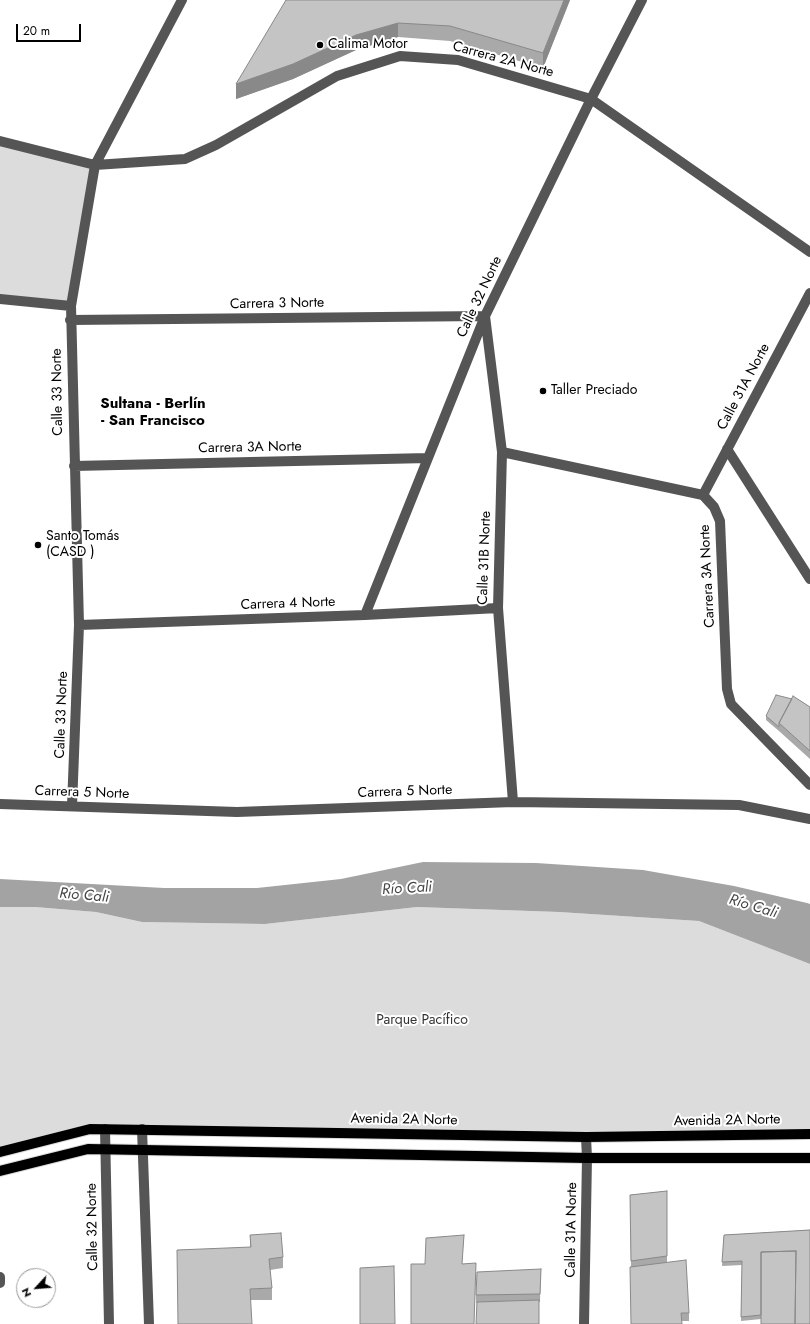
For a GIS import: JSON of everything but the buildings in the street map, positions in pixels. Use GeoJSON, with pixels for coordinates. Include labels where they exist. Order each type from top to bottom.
{"type":"FeatureCollection","features":[{"type":"Feature","properties":{"kind":"main road","name":"Avenida 2A Norte"},"geometry":{"type":"LineString","coordinates":[[0,1152],[90,1129],[586,1136],[810,1134]]}},
{"type":"Feature","properties":{"kind":"main road"},"geometry":{"type":"LineString","coordinates":[[0,1171],[88,1149],[587,1158],[810,1158]]}},
{"type":"Feature","properties":{"kind":"street","name":"Calle 33 Norte"},"geometry":{"type":"LineString","coordinates":[[72,806],[79,625],[70,320],[71,306],[96,165],[182,0]]}},
{"type":"Feature","properties":{"kind":"street","name":"Calle 32 Norte"},"geometry":{"type":"LineString","coordinates":[[365,615],[484,316],[591,99],[642,0]]}},
{"type":"Feature","properties":{"kind":"street","name":"Carrera 2A Norte"},"geometry":{"type":"LineString","coordinates":[[0,141],[96,165],[186,158],[216,145],[336,76],[400,56],[458,60],[591,99],[810,252]]}},
{"type":"Feature","properties":{"kind":"street","name":"Calle 31A Norte"},"geometry":{"type":"LineString","coordinates":[[704,495],[810,293]]}},
{"type":"Feature","properties":{"kind":"street"},"geometry":{"type":"LineString","coordinates":[[0,299],[71,306]]}},
{"type":"Feature","properties":{"kind":"street","name":"Carrera 3 Norte"},"geometry":{"type":"LineString","coordinates":[[70,320],[484,316]]}},
{"type":"Feature","properties":{"kind":"street","name":"Calle 31B Norte"},"geometry":{"type":"LineString","coordinates":[[484,316],[502,452],[498,608],[513,802]]}},
{"type":"Feature","properties":{"kind":"street"},"geometry":{"type":"LineString","coordinates":[[727,449],[810,579]]}},
{"type":"Feature","properties":{"kind":"street"},"geometry":{"type":"LineString","coordinates":[[502,452],[704,495]]}},
{"type":"Feature","properties":{"kind":"street","name":"Carrera 3A Norte"},"geometry":{"type":"LineString","coordinates":[[74,466],[428,458]]}},
{"type":"Feature","properties":{"kind":"street","name":"Carrera 3A Norte"},"geometry":{"type":"LineString","coordinates":[[704,495],[714,507],[720,521],[727,689],[731,704],[810,785]]}},
{"type":"Feature","properties":{"kind":"street","name":"Carrera 4 Norte"},"geometry":{"type":"LineString","coordinates":[[79,625],[365,615],[498,608]]}},
{"type":"Feature","properties":{"kind":"street","name":"Carrera 5 Norte"},"geometry":{"type":"LineString","coordinates":[[0,804],[237,812],[513,802],[739,805],[810,818]]}},
{"type":"Feature","properties":{"kind":"street","name":"Calle 32 Norte"},"geometry":{"type":"LineString","coordinates":[[105,1129],[109,1324]]}},
{"type":"Feature","properties":{"kind":"street"},"geometry":{"type":"LineString","coordinates":[[142,1129],[148,1324]]}},
{"type":"Feature","properties":{"kind":"street","name":"Calle 31A Norte"},"geometry":{"type":"LineString","coordinates":[[584,1324],[587,1158],[586,1136]]}},
{"type":"Feature","properties":{"kind":"street"},"geometry":{"type":"LineString","coordinates":[[0,1277],[0,1283]]}},
{"type":"Feature","properties":{"kind":"green space"},"geometry":{"type":"Polygon","coordinates":[[[0,141],[95,165],[71,306],[0,299],[0,141]]]}},
{"type":"Feature","properties":{"kind":"green space","name":"Parque Pacífico"},"geometry":{"type":"Polygon","coordinates":[[[0,907],[35,907],[96,912],[142,922],[265,924],[417,907],[559,912],[699,921],[810,964],[810,1134],[90,1129],[0,1152],[0,907]]]}},
{"type":"Feature","properties":{"kind":"water","name":"Río Cali"},"geometry":{"type":"Polygon","coordinates":[[[423,862],[536,863],[643,870],[734,886],[807,903],[810,904],[810,964],[699,921],[559,912],[417,907],[265,924],[142,922],[96,912],[35,907],[0,907],[0,879],[164,888],[257,888],[341,879],[423,862]]]}},
{"type":"Feature","properties":{"kind":"place","name":"Calima Motor"},"geometry":{"type":"Point","coordinates":[320,45]}},
{"type":"Feature","properties":{"kind":"place","name":"Taller Preciado"},"geometry":{"type":"Point","coordinates":[543,391]}},
{"type":"Feature","properties":{"kind":"place","name":"Santo Tomás (CASD )"},"geometry":{"type":"Point","coordinates":[38,545]}},
{"type":"Feature","properties":{"kind":"district","name":"Sultana - Berlín - San Francisco"},"geometry":{"type":"Point","coordinates":[153,412]}}]}
